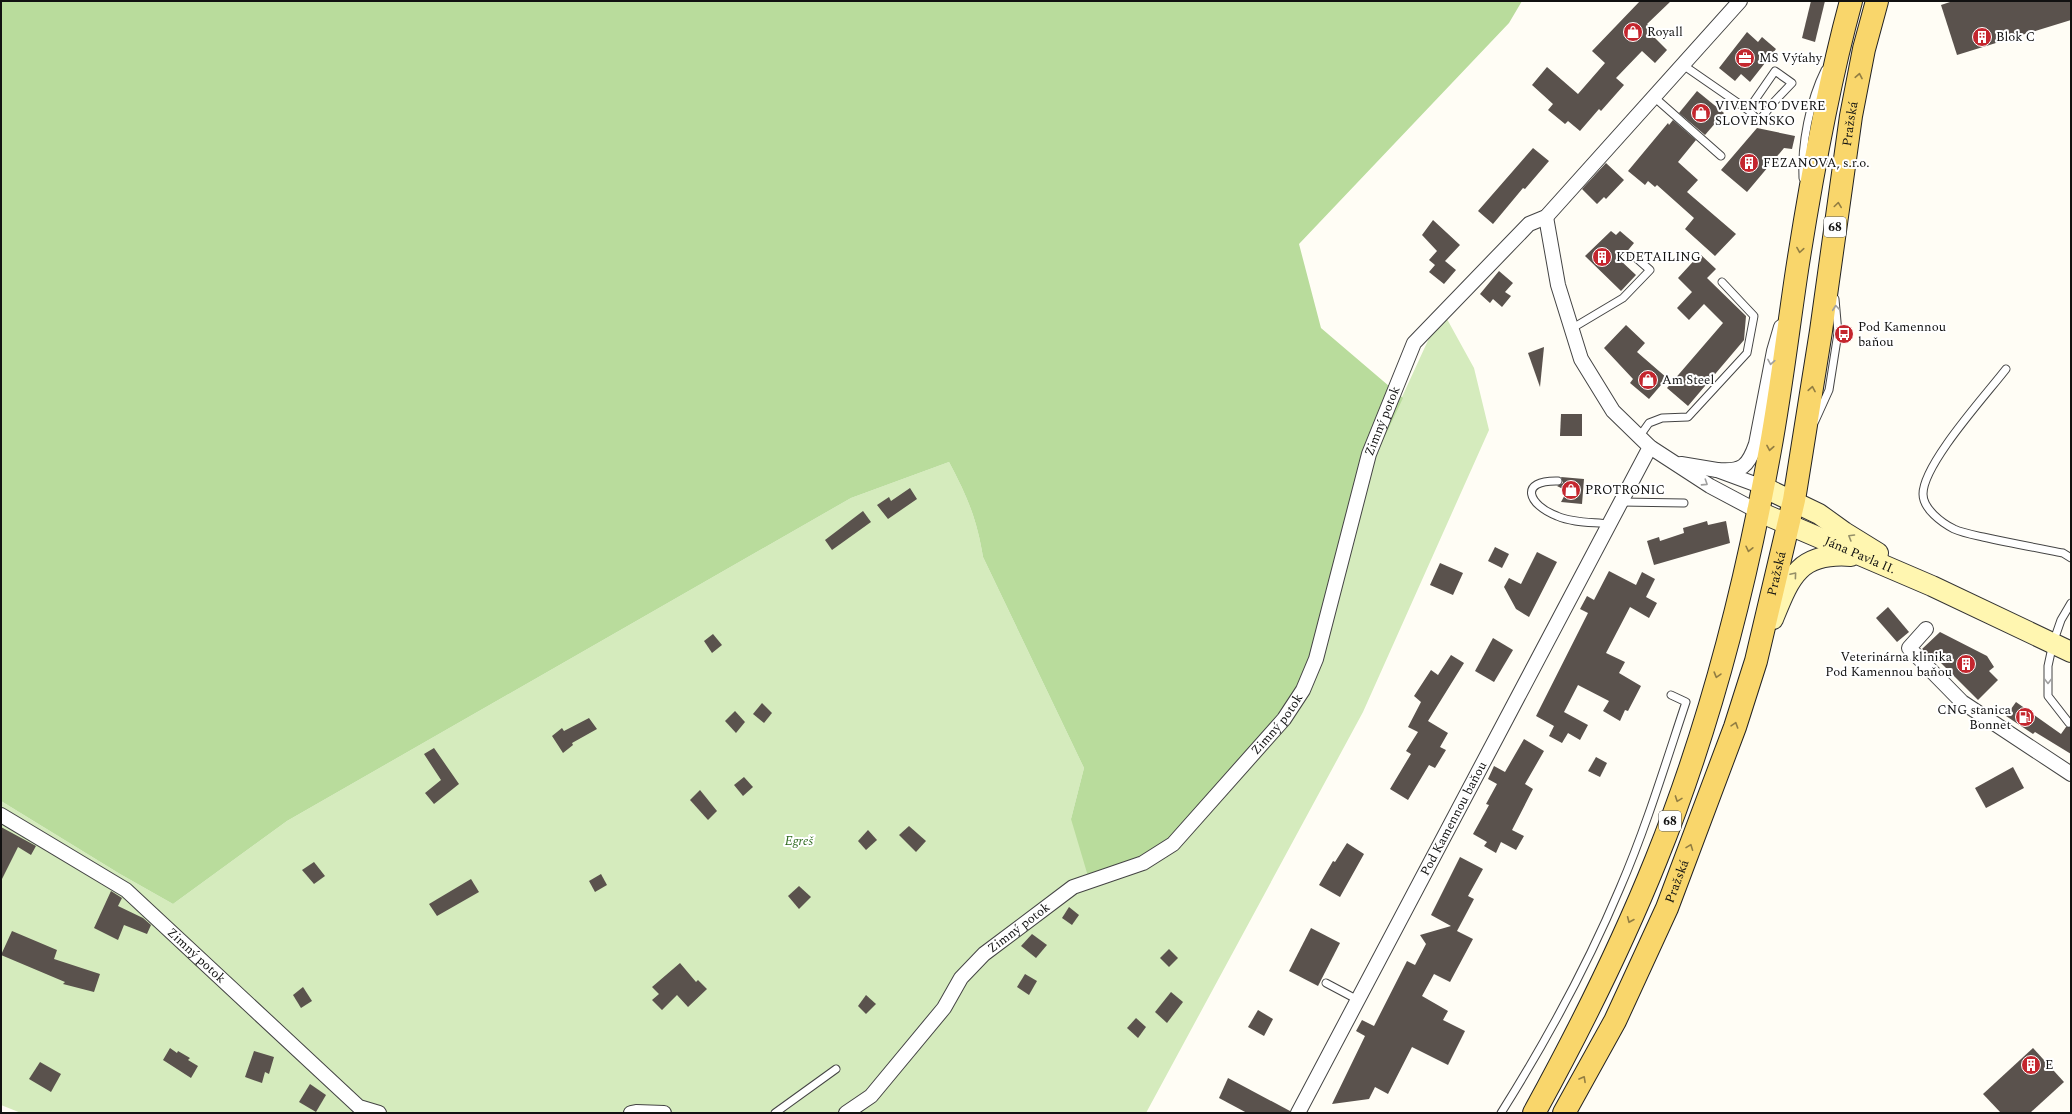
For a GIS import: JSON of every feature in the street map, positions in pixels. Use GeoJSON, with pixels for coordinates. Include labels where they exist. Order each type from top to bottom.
{"type":"FeatureCollection","features":[{"type":"Feature","properties":{"kind":"main road","name":"Pražská"},"geometry":{"type":"LineString","coordinates":[[1534,1113],[1564,1059],[1617,951],[1662,844],[1694,756],[1717,677],[1737,604],[1763,487],[1815,160],[1851,1]]}},
{"type":"Feature","properties":{"kind":"main road","name":"Pražská"},"geometry":{"type":"LineString","coordinates":[[1564,1113],[1615,1020],[1667,908],[1735,727],[1756,661],[1794,500],[1821,331],[1851,116],[1864,49],[1877,1]]}},
{"type":"Feature","properties":{"kind":"street"},"geometry":{"type":"LineString","coordinates":[[1740,1],[1546,217],[1558,285],[1581,359],[1612,411],[1650,447],[1710,486],[1757,511]]}},
{"type":"Feature","properties":{"kind":"street","name":"Zimný potok"},"geometry":{"type":"LineString","coordinates":[[846,1113],[872,1096],[944,1008],[961,978],[984,954],[1073,887],[1143,863],[1173,844],[1284,719],[1302,690],[1316,659],[1369,454],[1414,343],[1528,224],[1546,217]]}},
{"type":"Feature","properties":{"kind":"street","name":"Pražská"},"geometry":{"type":"LineString","coordinates":[[1717,470],[1728,471],[1740,468],[1748,462],[1752,456],[1759,432],[1774,351],[1797,271]]}},
{"type":"Feature","properties":{"kind":"street","name":"Pod Kamennou baňou"},"geometry":{"type":"LineString","coordinates":[[1298,1113],[1650,447]]}},
{"type":"Feature","properties":{"kind":"street"},"geometry":{"type":"LineString","coordinates":[[1801,453],[1802,482],[1811,502],[1819,514]]}},
{"type":"Feature","properties":{"kind":"street"},"geometry":{"type":"LineString","coordinates":[[1673,462],[1717,470],[1763,487]]}},
{"type":"Feature","properties":{"kind":"street","name":"Jána Pavla II."},"geometry":{"type":"LineString","coordinates":[[1763,487],[1794,500],[1819,514],[1844,532],[1932,586]]}},
{"type":"Feature","properties":{"kind":"street","name":"Jána Pavla II."},"geometry":{"type":"LineString","coordinates":[[1757,511],[1861,557],[1932,586],[2071,652]]}},
{"type":"Feature","properties":{"kind":"street"},"geometry":{"type":"LineString","coordinates":[[1756,661],[1788,583],[1798,570],[1823,557],[1839,555],[1861,557]]}},
{"type":"Feature","properties":{"kind":"street"},"geometry":{"type":"LineString","coordinates":[[1926,628],[1909,648],[1962,702],[2071,774]]}},
{"type":"Feature","properties":{"kind":"street","name":"Zimný potok"},"geometry":{"type":"LineString","coordinates":[[1,815],[126,890],[359,1107],[379,1113]]}},
{"type":"Feature","properties":{"kind":"street"},"geometry":{"type":"LineString","coordinates":[[631,1113],[664,1113]]}},
{"type":"Feature","properties":{"kind":"lane"},"geometry":{"type":"LineString","coordinates":[[1683,65],[1748,110],[1759,121],[1792,83],[1775,71],[1748,110]]}},
{"type":"Feature","properties":{"kind":"lane"},"geometry":{"type":"LineString","coordinates":[[1654,97],[1722,156]]}},
{"type":"Feature","properties":{"kind":"lane"},"geometry":{"type":"LineString","coordinates":[[1571,329],[1623,298],[1650,270],[1634,256]]}},
{"type":"Feature","properties":{"kind":"lane"},"geometry":{"type":"LineString","coordinates":[[1639,436],[1649,423],[1662,418],[1688,417],[1747,353],[1754,316],[1722,282]]}},
{"type":"Feature","properties":{"kind":"lane"},"geometry":{"type":"LineString","coordinates":[[2006,369],[1934,460],[1925,481],[1922,495],[1928,508],[1940,520],[1954,529],[1998,540],[2063,553],[2071,558]]}},
{"type":"Feature","properties":{"kind":"lane"},"geometry":{"type":"LineString","coordinates":[[1558,481],[1541,481],[1535,485],[1531,494],[1534,502],[1542,510],[1558,517],[1609,524]]}},
{"type":"Feature","properties":{"kind":"lane"},"geometry":{"type":"LineString","coordinates":[[1620,502],[1684,503]]}},
{"type":"Feature","properties":{"kind":"lane"},"geometry":{"type":"LineString","coordinates":[[2069,723],[2048,696],[2048,666],[2052,643],[2061,620],[2071,603]]}},
{"type":"Feature","properties":{"kind":"lane"},"geometry":{"type":"LineString","coordinates":[[1501,1113],[1583,967],[1620,889],[1649,814],[1686,702],[1672,694]]}},
{"type":"Feature","properties":{"kind":"lane"},"geometry":{"type":"LineString","coordinates":[[1326,983],[1358,1000]]}},
{"type":"Feature","properties":{"kind":"lane"},"geometry":{"type":"LineString","coordinates":[[775,1113],[836,1069]]}},
{"type":"Feature","properties":{"kind":"green space"},"geometry":{"type":"Polygon","coordinates":[[[1,1],[1522,1],[1509,23],[1299,244],[1321,328],[1403,398],[1344,523],[1320,634],[1275,739],[1167,846],[1090,883],[1071,819],[1084,768],[983,557],[981,543],[974,519],[961,486],[949,462],[851,498],[287,821],[173,904],[120,874],[1,801],[1,1]]]}},
{"type":"Feature","properties":{"kind":"green space","name":"Egreš"},"geometry":{"type":"Polygon","coordinates":[[[1442,310],[1474,368],[1489,430],[1363,712],[1146,1113],[21,1113],[1,1105],[1,801],[120,874],[173,904],[287,821],[851,498],[949,462],[961,486],[974,519],[981,543],[983,557],[1084,768],[1071,819],[1320,634],[1344,523],[1442,310]]]}},
{"type":"Feature","properties":{"kind":"building"},"geometry":{"type":"Polygon","coordinates":[[[1640,1],[1671,1],[1647,24],[1653,30],[1650,33],[1667,50],[1655,63],[1642,51],[1616,78],[1624,85],[1601,111],[1599,109],[1580,131],[1568,121],[1565,124],[1548,110],[1553,104],[1532,85],[1547,67],[1578,94],[1605,63],[1592,51],[1640,1]]]}},
{"type":"Feature","properties":{"kind":"building"},"geometry":{"type":"Polygon","coordinates":[[[1811,1],[1825,1],[1815,42],[1802,38],[1811,1]]]}},
{"type":"Feature","properties":{"kind":"building","name":"Blok C"},"geometry":{"type":"Polygon","coordinates":[[[1953,1],[2071,1],[2071,20],[1957,55],[1941,5],[1953,1]]]}},
{"type":"Feature","properties":{"kind":"building"},"geometry":{"type":"Polygon","coordinates":[[[1747,32],[1758,42],[1762,37],[1776,49],[1750,82],[1741,74],[1735,81],[1719,68],[1747,32]]]}},
{"type":"Feature","properties":{"kind":"building","name":"VIVENTO DVERE SLOVENSKO"},"geometry":{"type":"Polygon","coordinates":[[[1697,91],[1724,113],[1705,135],[1679,113],[1697,91]]]}},
{"type":"Feature","properties":{"kind":"building"},"geometry":{"type":"Polygon","coordinates":[[[1673,120],[1696,140],[1678,162],[1698,180],[1687,192],[1736,234],[1715,256],[1685,229],[1694,218],[1657,185],[1655,187],[1648,181],[1645,185],[1628,171],[1668,123],[1669,125],[1673,120]]]}},
{"type":"Feature","properties":{"kind":"building","name":"FEZANOVA, s.r.o."},"geometry":{"type":"Polygon","coordinates":[[[1757,128],[1795,136],[1792,149],[1784,148],[1747,192],[1721,170],[1757,128]]]}},
{"type":"Feature","properties":{"kind":"building"},"geometry":{"type":"Polygon","coordinates":[[[1533,148],[1549,161],[1525,189],[1523,188],[1493,224],[1478,211],[1533,148]]]}},
{"type":"Feature","properties":{"kind":"building"},"geometry":{"type":"Polygon","coordinates":[[[1606,163],[1624,180],[1606,199],[1604,197],[1597,204],[1582,189],[1606,163]]]}},
{"type":"Feature","properties":{"kind":"building"},"geometry":{"type":"Polygon","coordinates":[[[1433,220],[1460,245],[1445,261],[1456,270],[1444,284],[1429,272],[1435,265],[1429,260],[1437,251],[1422,235],[1433,220]]]}},
{"type":"Feature","properties":{"kind":"building"},"geometry":{"type":"Polygon","coordinates":[[[1611,231],[1616,235],[1620,231],[1634,243],[1620,260],[1636,275],[1621,291],[1585,256],[1611,231]]]}},
{"type":"Feature","properties":{"kind":"building"},"geometry":{"type":"Polygon","coordinates":[[[1700,254],[1716,269],[1707,278],[1746,316],[1744,340],[1688,406],[1667,388],[1723,323],[1704,304],[1689,320],[1677,308],[1692,292],[1678,278],[1700,254]]]}},
{"type":"Feature","properties":{"kind":"building"},"geometry":{"type":"Polygon","coordinates":[[[1499,271],[1513,283],[1505,292],[1511,296],[1502,307],[1493,299],[1490,303],[1480,294],[1499,271]]]}},
{"type":"Feature","properties":{"kind":"building"},"geometry":{"type":"Polygon","coordinates":[[[1626,325],[1645,343],[1637,352],[1667,378],[1649,399],[1630,383],[1633,379],[1604,348],[1626,325]]]}},
{"type":"Feature","properties":{"kind":"building"},"geometry":{"type":"Polygon","coordinates":[[[1544,347],[1540,387],[1528,353],[1544,347]]]}},
{"type":"Feature","properties":{"kind":"building"},"geometry":{"type":"Polygon","coordinates":[[[1561,414],[1582,414],[1582,436],[1560,436],[1561,414]]]}},
{"type":"Feature","properties":{"kind":"building","name":"PROTRONIC"},"geometry":{"type":"Polygon","coordinates":[[[1561,477],[1584,479],[1582,504],[1561,502],[1567,491],[1557,486],[1563,483],[1561,477]]]}},
{"type":"Feature","properties":{"kind":"building"},"geometry":{"type":"Polygon","coordinates":[[[910,488],[917,499],[888,519],[877,505],[889,497],[891,501],[910,488]]]}},
{"type":"Feature","properties":{"kind":"building"},"geometry":{"type":"Polygon","coordinates":[[[863,511],[871,522],[832,550],[825,540],[863,511]]]}},
{"type":"Feature","properties":{"kind":"building"},"geometry":{"type":"Polygon","coordinates":[[[1707,521],[1708,525],[1726,521],[1730,543],[1654,565],[1647,541],[1659,537],[1660,541],[1684,533],[1683,528],[1707,521]]]}},
{"type":"Feature","properties":{"kind":"building"},"geometry":{"type":"Polygon","coordinates":[[[1495,547],[1509,554],[1502,568],[1488,561],[1495,547]]]}},
{"type":"Feature","properties":{"kind":"building"},"geometry":{"type":"Polygon","coordinates":[[[1537,552],[1557,562],[1529,617],[1516,609],[1504,587],[1509,578],[1521,584],[1537,552]]]}},
{"type":"Feature","properties":{"kind":"building"},"geometry":{"type":"Polygon","coordinates":[[[1440,563],[1463,573],[1453,595],[1430,585],[1440,563]]]}},
{"type":"Feature","properties":{"kind":"building"},"geometry":{"type":"Polygon","coordinates":[[[1609,571],[1636,585],[1642,572],[1655,579],[1646,597],[1657,603],[1649,618],[1630,607],[1606,653],[1625,662],[1619,673],[1641,686],[1628,711],[1625,710],[1620,721],[1603,711],[1609,701],[1578,685],[1564,712],[1588,725],[1580,740],[1568,733],[1562,743],[1549,736],[1554,726],[1536,716],[1588,613],[1580,609],[1587,596],[1594,600],[1609,571]]]}},
{"type":"Feature","properties":{"kind":"building"},"geometry":{"type":"Polygon","coordinates":[[[1888,607],[1909,632],[1897,642],[1876,618],[1888,607]]]}},
{"type":"Feature","properties":{"kind":"building","name":"Veterinárna klinika Pod Kamennou baňou"},"geometry":{"type":"Polygon","coordinates":[[[1940,632],[1987,656],[1994,667],[1989,671],[1998,680],[1978,700],[1934,656],[1931,658],[1922,649],[1940,632]]]}},
{"type":"Feature","properties":{"kind":"building"},"geometry":{"type":"Polygon","coordinates":[[[713,634],[722,645],[712,653],[704,641],[713,634]]]}},
{"type":"Feature","properties":{"kind":"building"},"geometry":{"type":"Polygon","coordinates":[[[1493,638],[1513,650],[1494,682],[1475,671],[1493,638]]]}},
{"type":"Feature","properties":{"kind":"building"},"geometry":{"type":"Polygon","coordinates":[[[1451,655],[1464,663],[1428,721],[1448,733],[1440,747],[1446,750],[1435,768],[1429,765],[1408,800],[1390,789],[1411,754],[1406,751],[1418,732],[1408,727],[1421,702],[1414,696],[1431,670],[1438,675],[1451,655]]]}},
{"type":"Feature","properties":{"kind":"building"},"geometry":{"type":"Polygon","coordinates":[[[2016,702],[2061,734],[2066,727],[2071,727],[2071,754],[2035,732],[2033,734],[2006,716],[2016,702]]]}},
{"type":"Feature","properties":{"kind":"building"},"geometry":{"type":"Polygon","coordinates":[[[762,703],[772,713],[764,723],[753,714],[762,703]]]}},
{"type":"Feature","properties":{"kind":"building"},"geometry":{"type":"Polygon","coordinates":[[[735,711],[745,722],[736,733],[725,721],[735,711]]]}},
{"type":"Feature","properties":{"kind":"building"},"geometry":{"type":"Polygon","coordinates":[[[589,718],[597,729],[572,743],[573,745],[563,753],[552,736],[562,728],[564,731],[589,718]]]}},
{"type":"Feature","properties":{"kind":"building"},"geometry":{"type":"Polygon","coordinates":[[[1524,739],[1544,751],[1525,784],[1533,789],[1512,830],[1524,836],[1516,850],[1501,842],[1496,853],[1484,846],[1487,842],[1473,834],[1489,805],[1486,804],[1497,784],[1488,779],[1494,766],[1505,772],[1524,739]]]}},
{"type":"Feature","properties":{"kind":"building"},"geometry":{"type":"Polygon","coordinates":[[[434,748],[459,784],[434,804],[425,793],[441,780],[424,754],[434,748]]]}},
{"type":"Feature","properties":{"kind":"building"},"geometry":{"type":"Polygon","coordinates":[[[1596,757],[1607,763],[1600,777],[1588,771],[1596,757]]]}},
{"type":"Feature","properties":{"kind":"building"},"geometry":{"type":"Polygon","coordinates":[[[2013,767],[2024,788],[1986,808],[1975,788],[2013,767]]]}},
{"type":"Feature","properties":{"kind":"building"},"geometry":{"type":"Polygon","coordinates":[[[744,777],[753,787],[743,796],[734,785],[744,777]]]}},
{"type":"Feature","properties":{"kind":"building"},"geometry":{"type":"Polygon","coordinates":[[[700,790],[717,811],[708,820],[690,800],[700,790]]]}},
{"type":"Feature","properties":{"kind":"building"},"geometry":{"type":"Polygon","coordinates":[[[909,826],[926,841],[916,852],[899,835],[909,826]]]}},
{"type":"Feature","properties":{"kind":"building"},"geometry":{"type":"Polygon","coordinates":[[[1,827],[36,846],[31,855],[18,847],[1,881],[1,827]]]}},
{"type":"Feature","properties":{"kind":"building"},"geometry":{"type":"Polygon","coordinates":[[[868,830],[877,840],[866,850],[858,841],[868,830]]]}},
{"type":"Feature","properties":{"kind":"building"},"geometry":{"type":"Polygon","coordinates":[[[1347,843],[1364,854],[1340,897],[1319,885],[1333,861],[1335,862],[1347,843]]]}},
{"type":"Feature","properties":{"kind":"building"},"geometry":{"type":"Polygon","coordinates":[[[1460,857],[1483,869],[1468,896],[1474,899],[1457,931],[1473,939],[1450,982],[1434,974],[1422,996],[1448,1011],[1443,1020],[1465,1031],[1448,1065],[1412,1047],[1388,1094],[1375,1087],[1369,1099],[1332,1104],[1365,1036],[1356,1031],[1362,1020],[1374,1026],[1407,961],[1415,965],[1426,944],[1420,935],[1451,926],[1431,915],[1460,857]]]}},
{"type":"Feature","properties":{"kind":"building"},"geometry":{"type":"Polygon","coordinates":[[[314,862],[325,876],[314,884],[302,870],[314,862]]]}},
{"type":"Feature","properties":{"kind":"building"},"geometry":{"type":"Polygon","coordinates":[[[601,874],[607,885],[595,892],[589,881],[601,874]]]}},
{"type":"Feature","properties":{"kind":"building"},"geometry":{"type":"Polygon","coordinates":[[[471,879],[479,892],[437,916],[429,904],[471,879]]]}},
{"type":"Feature","properties":{"kind":"building"},"geometry":{"type":"Polygon","coordinates":[[[799,886],[811,897],[799,909],[788,896],[799,886]]]}},
{"type":"Feature","properties":{"kind":"building"},"geometry":{"type":"Polygon","coordinates":[[[111,891],[122,898],[118,906],[143,918],[151,925],[147,934],[124,925],[118,940],[94,928],[111,891]]]}},
{"type":"Feature","properties":{"kind":"building"},"geometry":{"type":"Polygon","coordinates":[[[1069,907],[1079,915],[1072,925],[1062,918],[1069,907]]]}},
{"type":"Feature","properties":{"kind":"building"},"geometry":{"type":"Polygon","coordinates":[[[1311,928],[1340,943],[1318,986],[1289,971],[1311,928]]]}},
{"type":"Feature","properties":{"kind":"building"},"geometry":{"type":"Polygon","coordinates":[[[12,931],[57,950],[54,959],[100,974],[94,992],[63,984],[65,982],[1,955],[12,931]]]}},
{"type":"Feature","properties":{"kind":"building"},"geometry":{"type":"Polygon","coordinates":[[[1032,934],[1047,945],[1036,958],[1021,946],[1032,934]]]}},
{"type":"Feature","properties":{"kind":"building"},"geometry":{"type":"Polygon","coordinates":[[[1169,949],[1178,958],[1169,967],[1160,958],[1169,949]]]}},
{"type":"Feature","properties":{"kind":"building"},"geometry":{"type":"Polygon","coordinates":[[[680,963],[696,982],[698,980],[707,989],[688,1007],[677,995],[662,1010],[652,1000],[659,994],[652,987],[680,963]]]}},
{"type":"Feature","properties":{"kind":"building"},"geometry":{"type":"Polygon","coordinates":[[[1025,974],[1037,981],[1029,995],[1017,987],[1025,974]]]}},
{"type":"Feature","properties":{"kind":"building"},"geometry":{"type":"Polygon","coordinates":[[[303,987],[312,1001],[301,1008],[293,995],[303,987]]]}},
{"type":"Feature","properties":{"kind":"building"},"geometry":{"type":"Polygon","coordinates":[[[1171,992],[1183,1002],[1167,1023],[1155,1012],[1171,992]]]}},
{"type":"Feature","properties":{"kind":"building"},"geometry":{"type":"Polygon","coordinates":[[[866,995],[876,1004],[866,1014],[858,1006],[866,995]]]}},
{"type":"Feature","properties":{"kind":"building"},"geometry":{"type":"Polygon","coordinates":[[[1258,1010],[1273,1019],[1264,1036],[1248,1027],[1258,1010]]]}},
{"type":"Feature","properties":{"kind":"building"},"geometry":{"type":"Polygon","coordinates":[[[1136,1018],[1146,1027],[1138,1038],[1127,1028],[1136,1018]]]}},
{"type":"Feature","properties":{"kind":"building"},"geometry":{"type":"Polygon","coordinates":[[[170,1048],[177,1053],[178,1051],[190,1058],[188,1060],[198,1066],[191,1078],[163,1060],[170,1048]]]}},
{"type":"Feature","properties":{"kind":"building","name":"E"},"geometry":{"type":"Polygon","coordinates":[[[2033,1048],[2064,1082],[2030,1113],[2001,1113],[1983,1094],[2033,1048]]]}},
{"type":"Feature","properties":{"kind":"building"},"geometry":{"type":"Polygon","coordinates":[[[254,1051],[274,1057],[269,1074],[265,1072],[262,1083],[245,1077],[254,1051]]]}},
{"type":"Feature","properties":{"kind":"building"},"geometry":{"type":"Polygon","coordinates":[[[40,1062],[61,1074],[51,1092],[29,1079],[40,1062]]]}},
{"type":"Feature","properties":{"kind":"building"},"geometry":{"type":"Polygon","coordinates":[[[1228,1078],[1290,1111],[1290,1113],[1247,1113],[1219,1098],[1228,1078]]]}},
{"type":"Feature","properties":{"kind":"building"},"geometry":{"type":"Polygon","coordinates":[[[310,1084],[326,1095],[316,1112],[299,1102],[310,1084]]]}},
{"type":"Feature","properties":{"kind":"place","name":"Royall"},"geometry":{"type":"Point","coordinates":[1633,32]}},
{"type":"Feature","properties":{"kind":"place","name":"Blok C"},"geometry":{"type":"Point","coordinates":[1982,37]}},
{"type":"Feature","properties":{"kind":"place","name":"MS Výťahy"},"geometry":{"type":"Point","coordinates":[1745,58]}},
{"type":"Feature","properties":{"kind":"place","name":"VIVENTO DVERE SLOVENSKO"},"geometry":{"type":"Point","coordinates":[1701,113]}},
{"type":"Feature","properties":{"kind":"place","name":"FEZANOVA, s.r.o."},"geometry":{"type":"Point","coordinates":[1749,163]}},
{"type":"Feature","properties":{"kind":"place","name":"KDETAILING"},"geometry":{"type":"Point","coordinates":[1602,257]}},
{"type":"Feature","properties":{"kind":"place","name":"Pod Kamennou baňou"},"geometry":{"type":"Point","coordinates":[1844,334]}},
{"type":"Feature","properties":{"kind":"place","name":"Am Steel"},"geometry":{"type":"Point","coordinates":[1648,380]}},
{"type":"Feature","properties":{"kind":"place","name":"PROTRONIC"},"geometry":{"type":"Point","coordinates":[1571,490]}},
{"type":"Feature","properties":{"kind":"place","name":"Veterinárna klinika Pod Kamennou baňou"},"geometry":{"type":"Point","coordinates":[1966,664]}},
{"type":"Feature","properties":{"kind":"place","name":"CNG stanica Bonnet"},"geometry":{"type":"Point","coordinates":[2025,717]}},
{"type":"Feature","properties":{"kind":"place","name":"E"},"geometry":{"type":"Point","coordinates":[2031,1065]}}]}
